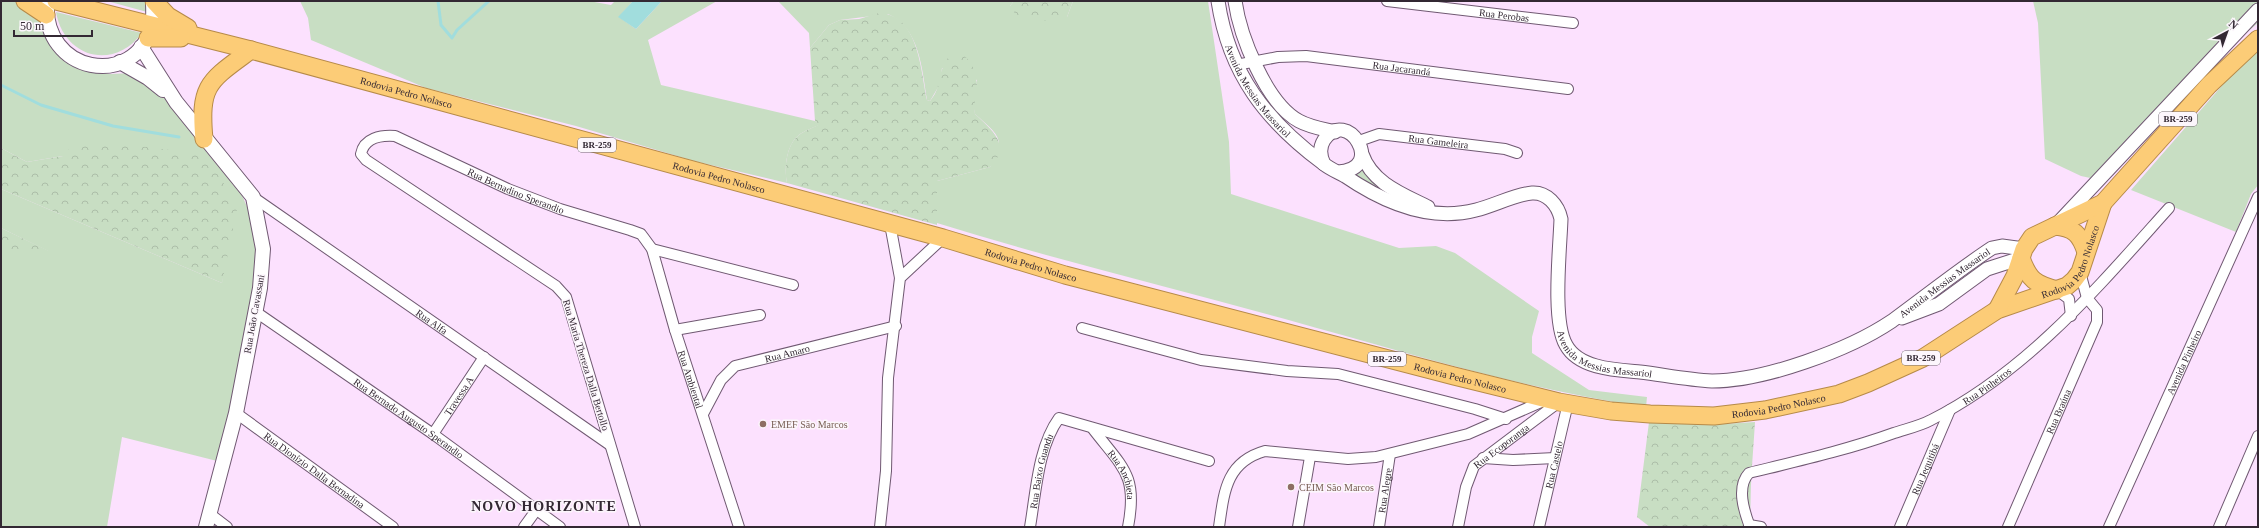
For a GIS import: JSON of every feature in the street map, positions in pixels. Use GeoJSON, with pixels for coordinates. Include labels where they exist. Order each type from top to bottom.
{"type":"FeatureCollection","features":[{"type":"Feature","properties":{"kind":"highway"},"geometry":{"type":"LineString","coordinates":[[25,1],[46,8]]}},
{"type":"Feature","properties":{"kind":"highway","name":"Rodovia Pedro Nolasco"},"geometry":{"type":"LineString","coordinates":[[56,1],[147,37],[204,38],[251,50],[943,238],[1064,275],[1558,402],[1611,411],[1714,416],[1765,410],[1808,402],[1839,394],[1901,368],[1947,344],[1997,310],[2067,286],[2080,272],[2103,203],[2208,85],[2258,39]]}},
{"type":"Feature","properties":{"kind":"highway"},"geometry":{"type":"LineString","coordinates":[[153,1],[175,21],[204,38]]}},
{"type":"Feature","properties":{"kind":"highway"},"geometry":{"type":"LineString","coordinates":[[204,139],[201,110],[206,92],[217,75],[251,50]]}},
{"type":"Feature","properties":{"kind":"highway","name":"Rodovia Pedro Nolasco"},"geometry":{"type":"LineString","coordinates":[[1997,310],[2015,276],[2022,254],[2032,237],[2103,203]]}},
{"type":"Feature","properties":{"kind":"highway"},"geometry":{"type":"LineString","coordinates":[[2055,226],[2072,229],[2079,235],[2086,252]]}},
{"type":"Feature","properties":{"kind":"highway"},"geometry":{"type":"LineString","coordinates":[[2022,254],[2028,276],[2040,286],[2057,290]]}},
{"type":"Feature","properties":{"kind":"main road"},"geometry":{"type":"LineString","coordinates":[[153,1],[147,37],[176,102]]}},
{"type":"Feature","properties":{"kind":"main road"},"geometry":{"type":"LineString","coordinates":[[46,8],[49,29],[54,41],[63,51],[74,59],[87,64],[100,66],[120,62],[147,37]]}},
{"type":"Feature","properties":{"kind":"main road"},"geometry":{"type":"LineString","coordinates":[[120,62],[148,78],[176,102]]}},
{"type":"Feature","properties":{"kind":"main road","name":"Rua João Cavassani"},"geometry":{"type":"LineString","coordinates":[[176,102],[204,139],[253,198],[262,249],[260,288],[236,413],[208,521]]}},
{"type":"Feature","properties":{"kind":"street","name":"Avenida Messias Massariol"},"geometry":{"type":"LineString","coordinates":[[1218,1],[1225,36],[1236,65],[1263,108],[1303,148],[1324,164]]}},
{"type":"Feature","properties":{"kind":"street","name":"Avenida Messias Massariol"},"geometry":{"type":"LineString","coordinates":[[1235,1],[1237,15],[1252,61],[1272,92],[1292,116],[1304,124],[1335,132]]}},
{"type":"Feature","properties":{"kind":"street","name":"Rua Perobas"},"geometry":{"type":"LineString","coordinates":[[1388,1],[1573,23]]}},
{"type":"Feature","properties":{"kind":"street"},"geometry":{"type":"LineString","coordinates":[[2055,226],[2258,10]]}},
{"type":"Feature","properties":{"kind":"street","name":"Rua Jacarandá"},"geometry":{"type":"LineString","coordinates":[[1236,65],[1285,56],[1306,56],[1568,89]]}},
{"type":"Feature","properties":{"kind":"street"},"geometry":{"type":"LineString","coordinates":[[1362,154],[1354,168],[1346,172],[1338,172],[1330,169],[1324,164],[1321,158],[1321,145],[1329,134],[1335,132],[1348,132],[1359,141],[1366,165],[1378,179],[1440,213]]}},
{"type":"Feature","properties":{"kind":"street","name":"Rua Gameleira"},"geometry":{"type":"LineString","coordinates":[[1359,141],[1380,134],[1505,149],[1518,153]]}},
{"type":"Feature","properties":{"kind":"street","name":"Rua Maria Thereza Dalla Bertollo"},"geometry":{"type":"LineString","coordinates":[[395,136],[378,136],[368,142],[362,154],[366,160],[556,286],[563,293],[566,298],[635,527]]}},
{"type":"Feature","properties":{"kind":"street","name":"Rua Bernadino Sperandio"},"geometry":{"type":"LineString","coordinates":[[395,136],[522,195],[560,209],[641,234]]}},
{"type":"Feature","properties":{"kind":"street","name":"Avenida Messias Massariol"},"geometry":{"type":"LineString","coordinates":[[1338,172],[1379,197],[1420,211],[1440,213],[1476,210],[1531,193],[1544,195],[1551,200],[1561,219],[1558,313],[1566,345],[1571,352],[1596,366],[1712,380],[1741,378],[1784,369],[1861,339],[1890,322],[1992,248],[2002,246],[2022,254]]}},
{"type":"Feature","properties":{"kind":"street","name":"Avenida Pinheiro"},"geometry":{"type":"LineString","coordinates":[[2109,527],[2258,197]]}},
{"type":"Feature","properties":{"kind":"street","name":"Rua Alfa"},"geometry":{"type":"LineString","coordinates":[[253,198],[610,445]]}},
{"type":"Feature","properties":{"kind":"street","name":"Rua Pinheiros"},"geometry":{"type":"LineString","coordinates":[[1750,526],[1742,490],[1745,477],[1748,473],[1867,443],[1930,421],[1950,410],[2008,370],[2071,316],[2170,208]]}},
{"type":"Feature","properties":{"kind":"street"},"geometry":{"type":"LineString","coordinates":[[880,527],[886,471],[888,378],[896,326],[900,278],[890,224]]}},
{"type":"Feature","properties":{"kind":"street","name":"Rua Ambiental"},"geometry":{"type":"LineString","coordinates":[[641,234],[652,250],[675,330],[739,527]]}},
{"type":"Feature","properties":{"kind":"street"},"geometry":{"type":"LineString","coordinates":[[900,278],[943,238]]}},
{"type":"Feature","properties":{"kind":"street"},"geometry":{"type":"LineString","coordinates":[[652,250],[793,285]]}},
{"type":"Feature","properties":{"kind":"street","name":"Avenida Messias Massariol"},"geometry":{"type":"LineString","coordinates":[[1890,322],[1939,304],[1987,269],[2022,254]]}},
{"type":"Feature","properties":{"kind":"street","name":"Rua Braúna"},"geometry":{"type":"LineString","coordinates":[[2008,527],[2092,336],[2098,316],[2094,305],[2087,298],[2080,272]]}},
{"type":"Feature","properties":{"kind":"street"},"geometry":{"type":"LineString","coordinates":[[2057,290],[2069,299],[2071,316]]}},
{"type":"Feature","properties":{"kind":"street","name":"Rua Bernado Augusto Sperandio"},"geometry":{"type":"LineString","coordinates":[[256,312],[433,434],[560,527]]}},
{"type":"Feature","properties":{"kind":"street"},"geometry":{"type":"LineString","coordinates":[[675,330],[760,315]]}},
{"type":"Feature","properties":{"kind":"street","name":"Rua Amaro"},"geometry":{"type":"LineString","coordinates":[[703,414],[721,380],[735,366],[896,326]]}},
{"type":"Feature","properties":{"kind":"street"},"geometry":{"type":"LineString","coordinates":[[1082,328],[1201,360],[1280,370],[1338,374],[1475,409],[1506,419]]}},
{"type":"Feature","properties":{"kind":"street","name":"Travessa A"},"geometry":{"type":"LineString","coordinates":[[433,434],[484,357]]}},
{"type":"Feature","properties":{"kind":"street"},"geometry":{"type":"LineString","coordinates":[[1219,527],[1224,492],[1232,472],[1254,454],[1265,452],[1348,459],[1390,454],[1468,434],[1506,419],[1558,402]]}},
{"type":"Feature","properties":{"kind":"street","name":"Rua Ecoporanga"},"geometry":{"type":"LineString","coordinates":[[1458,527],[1469,476],[1474,466],[1558,402]]}},
{"type":"Feature","properties":{"kind":"street","name":"Rua Castelo"},"geometry":{"type":"LineString","coordinates":[[1539,527],[1555,458],[1558,402]]}},
{"type":"Feature","properties":{"kind":"street","name":"Rua Jequitibá"},"geometry":{"type":"LineString","coordinates":[[1900,527],[1950,410]]}},
{"type":"Feature","properties":{"kind":"street","name":"Rua Dionízio Dalla Bernadina"},"geometry":{"type":"LineString","coordinates":[[236,413],[389,526]]}},
{"type":"Feature","properties":{"kind":"street","name":"Rua Baixo Guandu"},"geometry":{"type":"LineString","coordinates":[[1030,527],[1046,446],[1052,427],[1059,418],[1092,429]]}},
{"type":"Feature","properties":{"kind":"street"},"geometry":{"type":"LineString","coordinates":[[1092,429],[1208,461]]}},
{"type":"Feature","properties":{"kind":"street","name":"Rua Anchieta"},"geometry":{"type":"LineString","coordinates":[[1092,429],[1124,469],[1129,479],[1132,502],[1128,527]]}},
{"type":"Feature","properties":{"kind":"street"},"geometry":{"type":"LineString","coordinates":[[2219,527],[2257,443]]}},
{"type":"Feature","properties":{"kind":"street","name":"Rua Alegre"},"geometry":{"type":"LineString","coordinates":[[1378,527],[1390,454]]}},
{"type":"Feature","properties":{"kind":"street"},"geometry":{"type":"LineString","coordinates":[[1298,527],[1310,456]]}},
{"type":"Feature","properties":{"kind":"street"},"geometry":{"type":"LineString","coordinates":[[1483,458],[1513,460],[1555,458]]}},
{"type":"Feature","properties":{"kind":"street"},"geometry":{"type":"LineString","coordinates":[[524,527],[536,509]]}},
{"type":"Feature","properties":{"kind":"street"},"geometry":{"type":"LineString","coordinates":[[208,521],[227,527]]}},
{"type":"Feature","properties":{"kind":"street"},"geometry":{"type":"LineString","coordinates":[[1750,526],[1761,527]]}},
{"type":"Feature","properties":{"kind":"green space"},"geometry":{"type":"Polygon","coordinates":[[[1,1],[18,1],[34,11],[45,29],[86,69],[110,74],[132,73],[155,85],[180,113],[238,186],[255,225],[260,258],[225,463],[122,437],[107,527],[1,527],[1,251],[48,251],[1,228],[1,189],[222,283],[223,272],[63,156],[27,162],[1,148],[1,1]]]}},
{"type":"Feature","properties":{"kind":"green space"},"geometry":{"type":"Polygon","coordinates":[[[107,1],[147,1],[147,12],[107,1]]]}},
{"type":"Feature","properties":{"kind":"green space"},"geometry":{"type":"Polygon","coordinates":[[[300,1],[589,1],[611,5],[615,1],[633,1],[619,17],[636,29],[662,1],[717,1],[648,40],[661,85],[815,121],[819,125],[801,134],[791,145],[786,164],[787,183],[694,161],[576,126],[426,88],[311,40],[308,18],[300,1]]]}},
{"type":"Feature","properties":{"kind":"green space"},"geometry":{"type":"Polygon","coordinates":[[[778,1],[1014,1],[1010,6],[1067,17],[1073,1],[1208,1],[1229,142],[1231,194],[1399,248],[1436,246],[1455,253],[1539,311],[1532,337],[1532,353],[1589,390],[1647,397],[1646,407],[1554,390],[1464,369],[1241,307],[1067,261],[937,223],[937,181],[990,167],[998,150],[998,138],[994,132],[975,114],[973,104],[977,80],[942,68],[940,84],[930,101],[927,100],[918,51],[907,29],[899,20],[888,14],[840,20],[829,25],[810,48],[809,33],[778,1]]]}},
{"type":"Feature","properties":{"kind":"green space"},"geometry":{"type":"Polygon","coordinates":[[[1014,1],[1073,1],[1067,17],[1063,20],[1040,21],[1019,17],[1010,6],[1014,1]]]}},
{"type":"Feature","properties":{"kind":"green space"},"geometry":{"type":"Polygon","coordinates":[[[2033,1],[2258,1],[2258,23],[2224,52],[2101,185],[2095,179],[2081,176],[2045,159],[2038,23],[2033,1]]]}},
{"type":"Feature","properties":{"kind":"green space"},"geometry":{"type":"Polygon","coordinates":[[[56,12],[142,33],[131,45],[118,52],[105,55],[92,54],[79,49],[69,40],[61,28],[56,12]]]}},
{"type":"Feature","properties":{"kind":"green space"},"geometry":{"type":"Polygon","coordinates":[[[879,13],[892,16],[903,23],[910,34],[916,46],[920,60],[927,100],[930,101],[936,92],[941,72],[947,59],[957,53],[967,59],[971,64],[977,82],[975,114],[993,132],[1000,145],[1000,152],[997,159],[990,167],[937,181],[937,225],[787,183],[786,164],[791,145],[799,135],[818,125],[815,121],[810,48],[829,25],[840,20],[859,19],[879,13]]]}},
{"type":"Feature","properties":{"kind":"green space"},"geometry":{"type":"Polygon","coordinates":[[[2258,49],[2258,185],[2251,194],[2236,232],[2131,190],[2233,73],[2258,49]]]}},
{"type":"Feature","properties":{"kind":"green space"},"geometry":{"type":"Polygon","coordinates":[[[108,142],[209,155],[237,209],[222,283],[1,189],[1,148],[27,162],[63,156],[69,149],[108,142]]]}},
{"type":"Feature","properties":{"kind":"green space"},"geometry":{"type":"Polygon","coordinates":[[[1362,170],[1382,188],[1412,206],[1352,179],[1362,170]]]}},
{"type":"Feature","properties":{"kind":"green space"},"geometry":{"type":"Polygon","coordinates":[[[1,228],[49,251],[1,251],[1,228]]]}},
{"type":"Feature","properties":{"kind":"green space"},"geometry":{"type":"Polygon","coordinates":[[[1649,422],[1723,424],[1755,422],[1751,488],[1751,527],[1650,527],[1637,517],[1649,422]]]}},
{"type":"Feature","properties":{"kind":"shaded area"},"geometry":{"type":"Polygon","coordinates":[[[633,1],[662,1],[636,29],[618,17],[633,1]]]}},
{"type":"Feature","properties":{"kind":"waterway"},"geometry":{"type":"LineString","coordinates":[[438,1],[441,25],[452,38],[457,30],[489,1]]}},
{"type":"Feature","properties":{"kind":"waterway"},"geometry":{"type":"LineString","coordinates":[[1,85],[41,105],[113,126],[179,137]]}},
{"type":"Feature","properties":{"kind":"place","name":"EMEF São Marcos"},"geometry":{"type":"Point","coordinates":[763,424]}},
{"type":"Feature","properties":{"kind":"place","name":"CEIM São Marcos"},"geometry":{"type":"Point","coordinates":[1291,487]}},
{"type":"Feature","properties":{"kind":"district","name":"NOVO HORIZONTE"},"geometry":{"type":"Point","coordinates":[544,506]}}]}
